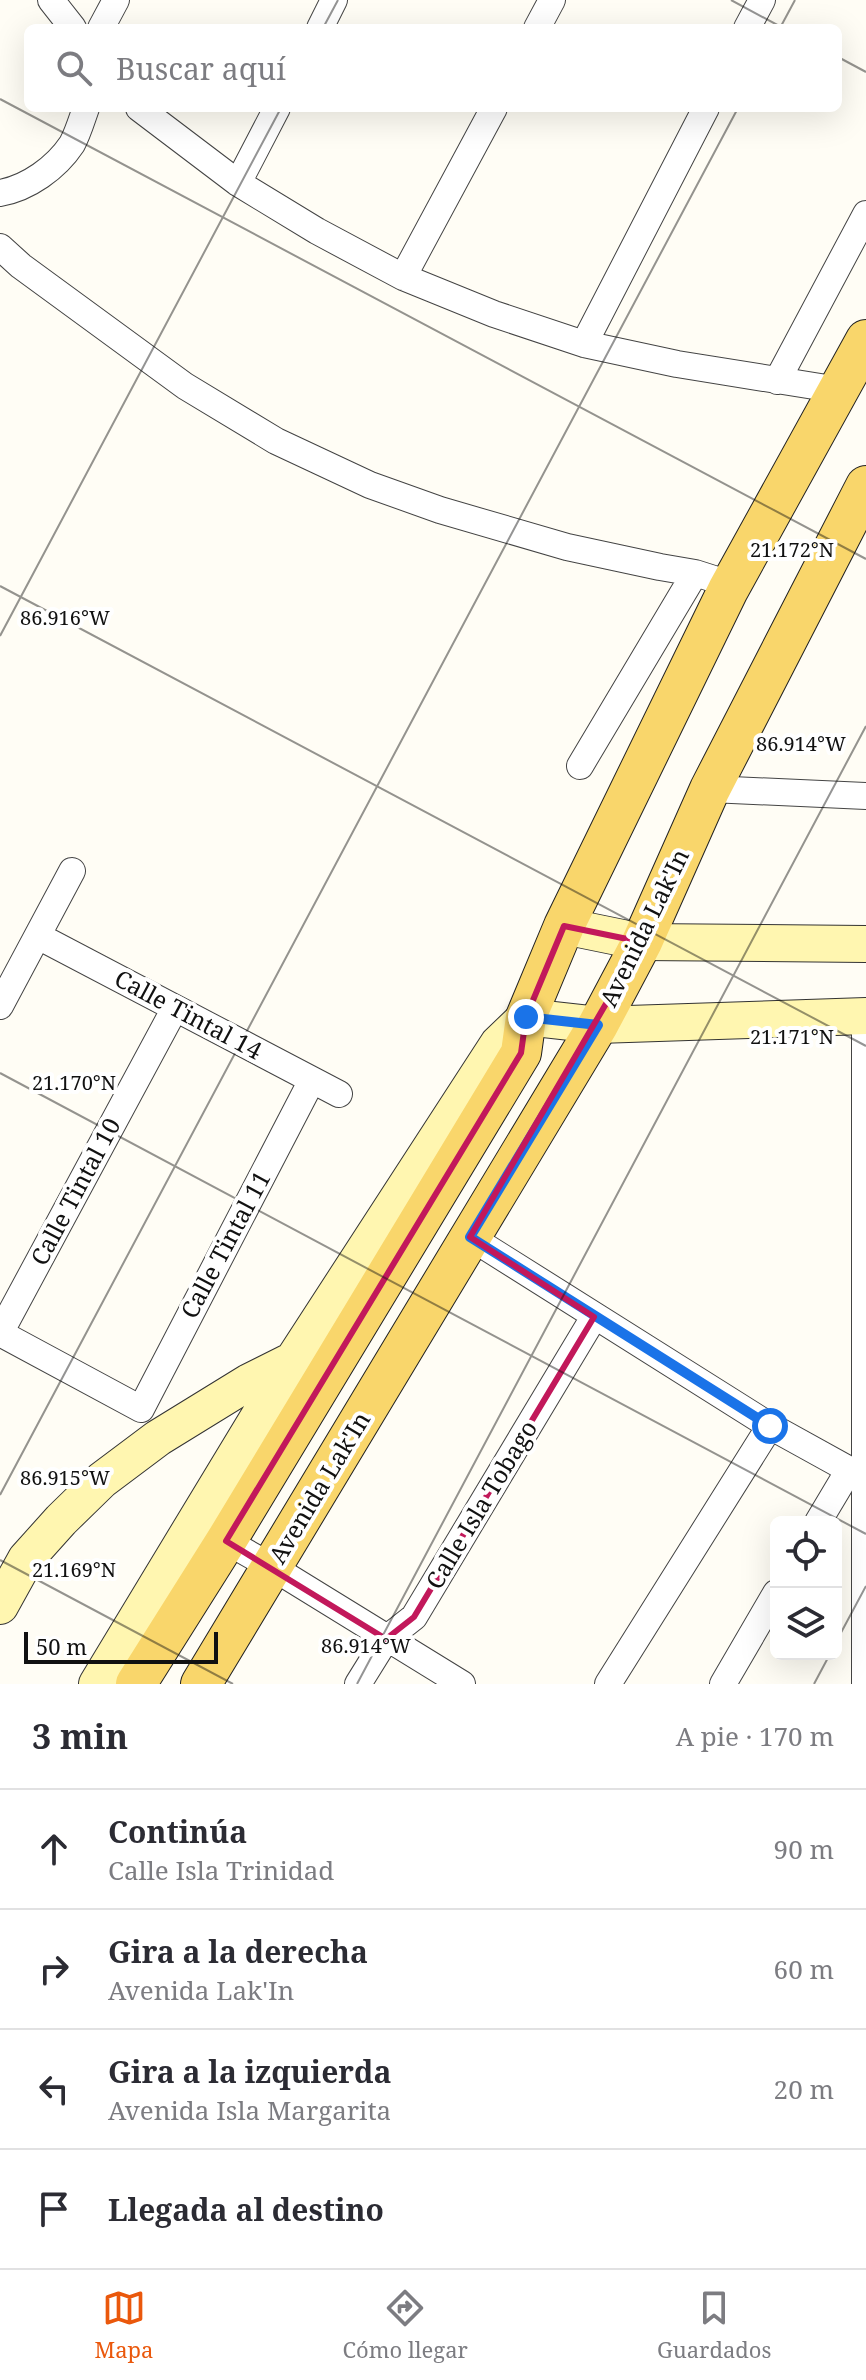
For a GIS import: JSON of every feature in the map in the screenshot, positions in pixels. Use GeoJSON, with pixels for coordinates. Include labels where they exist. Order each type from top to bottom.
{"type":"FeatureCollection","features":[{"type":"Feature","properties":{"kind":"main road"},"geometry":{"type":"LineString","coordinates":[[136,1684],[521,1053],[526,1017],[711,582],[839,390],[866,340]]}},
{"type":"Feature","properties":{"kind":"main road","name":"Avenida Lak'In"},"geometry":{"type":"LineString","coordinates":[[201,1684],[598,1025],[642,942],[710,789],[862,502]]}},
{"type":"Feature","properties":{"kind":"street"},"geometry":{"type":"LineString","coordinates":[[51,0],[70,24]]}},
{"type":"Feature","properties":{"kind":"street"},"geometry":{"type":"LineString","coordinates":[[103,24],[116,0]]}},
{"type":"Feature","properties":{"kind":"street"},"geometry":{"type":"LineString","coordinates":[[322,24],[334,0]]}},
{"type":"Feature","properties":{"kind":"street"},"geometry":{"type":"LineString","coordinates":[[539,24],[552,0]]}},
{"type":"Feature","properties":{"kind":"street"},"geometry":{"type":"LineString","coordinates":[[749,24],[762,0]]}},
{"type":"Feature","properties":{"kind":"street"},"geometry":{"type":"LineString","coordinates":[[0,193],[14,191],[48,172],[72,143],[84,112]]}},
{"type":"Feature","properties":{"kind":"street"},"geometry":{"type":"LineString","coordinates":[[144,112],[238,183],[317,231],[403,277],[494,314],[584,344],[677,364],[839,390]]}},
{"type":"Feature","properties":{"kind":"street"},"geometry":{"type":"LineString","coordinates":[[238,183],[275,112]]}},
{"type":"Feature","properties":{"kind":"street"},"geometry":{"type":"LineString","coordinates":[[403,277],[492,112]]}},
{"type":"Feature","properties":{"kind":"street"},"geometry":{"type":"LineString","coordinates":[[584,344],[704,112]]}},
{"type":"Feature","properties":{"kind":"street"},"geometry":{"type":"LineString","coordinates":[[777,381],[866,214]]}},
{"type":"Feature","properties":{"kind":"street"},"geometry":{"type":"LineString","coordinates":[[0,247],[21,266],[185,386],[276,441],[370,485],[440,510],[567,547],[660,567],[711,582],[580,766]]}},
{"type":"Feature","properties":{"kind":"street"},"geometry":{"type":"LineString","coordinates":[[710,789],[866,796]]}},
{"type":"Feature","properties":{"kind":"street"},"geometry":{"type":"LineString","coordinates":[[0,1006],[72,871]]}},
{"type":"Feature","properties":{"kind":"street"},"geometry":{"type":"LineString","coordinates":[[564,926],[642,942],[866,944]]}},
{"type":"Feature","properties":{"kind":"street","name":"Calle Tintal 14"},"geometry":{"type":"LineString","coordinates":[[38,936],[339,1094]]}},
{"type":"Feature","properties":{"kind":"street","name":"Calle Tintal 10"},"geometry":{"type":"LineString","coordinates":[[0,1333],[175,1008]]}},
{"type":"Feature","properties":{"kind":"street"},"geometry":{"type":"LineString","coordinates":[[97,1684],[293,1360],[498,1044],[526,1017],[598,1025],[866,1016],[860,1476],[865,1684]]}},
{"type":"Feature","properties":{"kind":"street","name":"Calle Tintal 11"},"geometry":{"type":"LineString","coordinates":[[0,1333],[141,1409],[312,1080]]}},
{"type":"Feature","properties":{"kind":"street"},"geometry":{"type":"LineString","coordinates":[[470,1237],[770,1426],[860,1476]]}},
{"type":"Feature","properties":{"kind":"street","name":"Calle Isla Tobago"},"geometry":{"type":"LineString","coordinates":[[358,1684],[386,1639],[414,1617],[594,1317]]}},
{"type":"Feature","properties":{"kind":"street"},"geometry":{"type":"LineString","coordinates":[[0,1606],[13,1552],[158,1438],[249,1382],[293,1360]]}},
{"type":"Feature","properties":{"kind":"street"},"geometry":{"type":"LineString","coordinates":[[608,1684],[770,1426]]}},
{"type":"Feature","properties":{"kind":"street"},"geometry":{"type":"LineString","coordinates":[[823,1516],[860,1476]]}},
{"type":"Feature","properties":{"kind":"street"},"geometry":{"type":"LineString","coordinates":[[226,1541],[462,1684]]}},
{"type":"Feature","properties":{"kind":"street"},"geometry":{"type":"LineString","coordinates":[[723,1684],[770,1603]]}},
{"type":"Feature","properties":{"kind":"highlighted area"},"geometry":{"type":"Polygon","coordinates":[[[564,926],[642,942],[470,1237],[594,1317],[414,1617],[386,1639],[226,1541],[521,1053],[526,1017],[564,926]]]}},
{"type":"Feature","properties":{"kind":"route"},"geometry":{"type":"LineString","coordinates":[[526,1017],[598,1025],[470,1237],[770,1426]]}}]}
